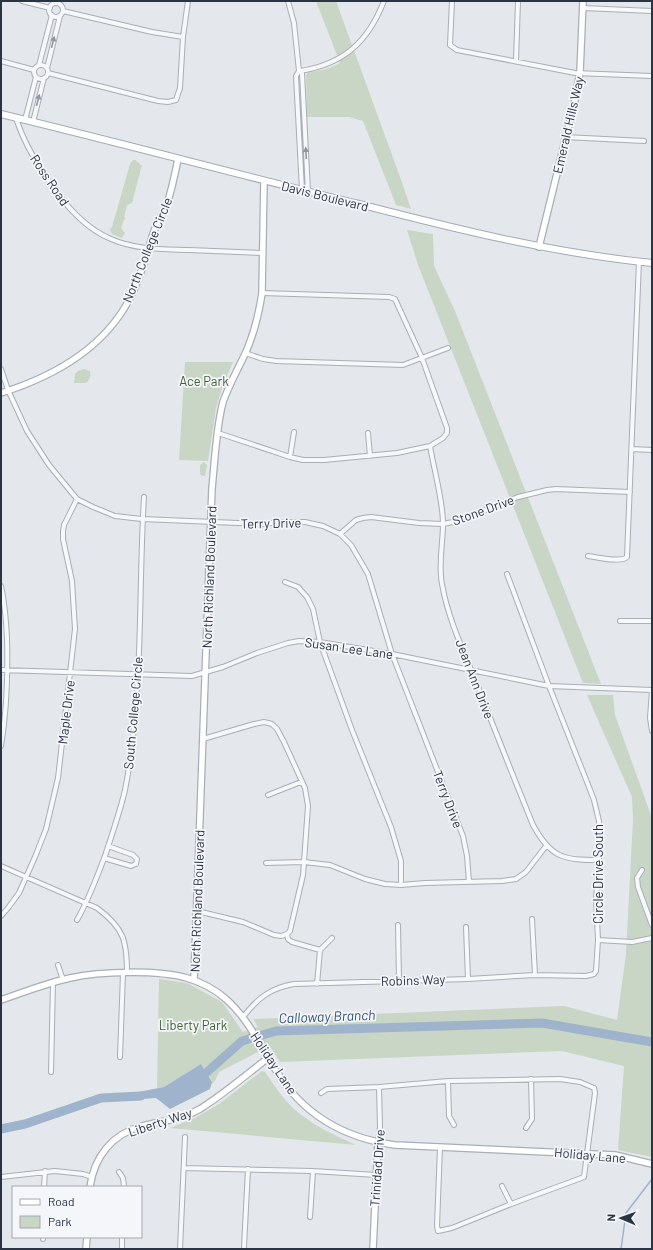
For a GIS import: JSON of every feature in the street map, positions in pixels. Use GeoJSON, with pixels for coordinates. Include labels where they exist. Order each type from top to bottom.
{"type":"FeatureCollection","features":[{"type":"Feature","properties":{"kind":"main road","name":"Davis Boulevard"},"geometry":{"type":"LineString","coordinates":[[1,114],[264,181],[493,237],[539,247],[652,263]]}},
{"type":"Feature","properties":{"kind":"street"},"geometry":{"type":"LineString","coordinates":[[22,1],[50,8]]}},
{"type":"Feature","properties":{"kind":"street"},"geometry":{"type":"LineString","coordinates":[[33,122],[44,78],[48,73],[47,68],[60,16],[63,11],[63,1]]}},
{"type":"Feature","properties":{"kind":"street"},"geometry":{"type":"LineString","coordinates":[[48,73],[158,101],[168,102],[176,100],[180,88],[183,37],[188,1]]}},
{"type":"Feature","properties":{"kind":"street"},"geometry":{"type":"LineString","coordinates":[[288,1],[294,23],[300,71],[302,73],[305,191]]}},
{"type":"Feature","properties":{"kind":"street"},"geometry":{"type":"LineString","coordinates":[[300,71],[317,68],[341,58],[355,48],[372,24],[384,1]]}},
{"type":"Feature","properties":{"kind":"street"},"geometry":{"type":"LineString","coordinates":[[452,1],[450,45],[457,50],[575,73],[652,76]]}},
{"type":"Feature","properties":{"kind":"street"},"geometry":{"type":"LineString","coordinates":[[516,61],[518,1]]}},
{"type":"Feature","properties":{"kind":"street","name":"Emerald Hills Way"},"geometry":{"type":"LineString","coordinates":[[539,247],[580,72],[583,1]]}},
{"type":"Feature","properties":{"kind":"street"},"geometry":{"type":"LineString","coordinates":[[34,70],[39,65],[52,15],[50,12],[51,5],[56,2],[62,6]]}},
{"type":"Feature","properties":{"kind":"street"},"geometry":{"type":"LineString","coordinates":[[583,8],[652,11]]}},
{"type":"Feature","properties":{"kind":"street"},"geometry":{"type":"LineString","coordinates":[[63,11],[152,32],[183,37]]}},
{"type":"Feature","properties":{"kind":"street"},"geometry":{"type":"LineString","coordinates":[[52,15],[55,17],[60,16]]}},
{"type":"Feature","properties":{"kind":"street"},"geometry":{"type":"LineString","coordinates":[[1,61],[34,70]]}},
{"type":"Feature","properties":{"kind":"street"},"geometry":{"type":"LineString","coordinates":[[39,65],[43,65],[47,68]]}},
{"type":"Feature","properties":{"kind":"street"},"geometry":{"type":"LineString","coordinates":[[25,120],[36,77],[34,70]]}},
{"type":"Feature","properties":{"kind":"street"},"geometry":{"type":"LineString","coordinates":[[36,77],[44,78]]}},
{"type":"Feature","properties":{"kind":"street","name":"Ross Road"},"geometry":{"type":"LineString","coordinates":[[16,118],[34,158],[58,196],[79,218],[98,232],[111,239],[129,245],[149,248],[262,252]]}},
{"type":"Feature","properties":{"kind":"street"},"geometry":{"type":"LineString","coordinates":[[565,137],[644,141]]}},
{"type":"Feature","properties":{"kind":"street","name":"North College Circle"},"geometry":{"type":"LineString","coordinates":[[1,392],[53,372],[73,360],[96,341],[113,324],[129,300],[154,232],[167,202],[178,159]]}},
{"type":"Feature","properties":{"kind":"street","name":"North Richland Boulevard"},"geometry":{"type":"LineString","coordinates":[[194,980],[212,522],[212,488],[223,403],[257,323],[262,293],[264,181]]}},
{"type":"Feature","properties":{"kind":"street"},"geometry":{"type":"LineString","coordinates":[[588,556],[619,560],[625,559],[628,552],[638,262]]}},
{"type":"Feature","properties":{"kind":"street"},"geometry":{"type":"LineString","coordinates":[[218,433],[303,460],[324,460],[397,453],[430,446],[446,435],[447,428],[422,358],[395,298],[262,293]]}},
{"type":"Feature","properties":{"kind":"street"},"geometry":{"type":"LineString","coordinates":[[245,352],[263,359],[276,361],[402,365],[448,348]]}},
{"type":"Feature","properties":{"kind":"street","name":"Terry Drive"},"geometry":{"type":"LineString","coordinates":[[1,369],[8,390],[36,446],[48,465],[77,499],[115,516],[142,519],[262,524],[305,522],[323,526],[340,534],[351,545],[368,574],[392,654],[463,836],[467,856],[469,882]]}},
{"type":"Feature","properties":{"kind":"street"},"geometry":{"type":"LineString","coordinates":[[290,456],[294,432]]}},
{"type":"Feature","properties":{"kind":"street"},"geometry":{"type":"LineString","coordinates":[[368,433],[370,456]]}},
{"type":"Feature","properties":{"kind":"street","name":"Jean Ann Drive"},"geometry":{"type":"LineString","coordinates":[[430,446],[441,504],[443,524],[442,584],[451,618],[533,825],[541,840],[552,852],[565,857],[581,860],[599,860]]}},
{"type":"Feature","properties":{"kind":"street"},"geometry":{"type":"LineString","coordinates":[[632,449],[652,450]]}},
{"type":"Feature","properties":{"kind":"street","name":"Stone Drive"},"geometry":{"type":"LineString","coordinates":[[340,534],[356,520],[371,517],[414,523],[443,524],[469,517],[518,497],[547,490],[556,489],[630,492]]}},
{"type":"Feature","properties":{"kind":"street","name":"South College Circle"},"geometry":{"type":"LineString","coordinates":[[77,920],[98,877],[124,792],[129,768],[134,729],[138,675],[142,519],[144,497]]}},
{"type":"Feature","properties":{"kind":"street","name":"Maple Drive"},"geometry":{"type":"LineString","coordinates":[[1,916],[19,893],[46,829],[58,778],[71,673],[74,622],[72,581],[63,539],[63,531],[64,525],[77,499]]}},
{"type":"Feature","properties":{"kind":"street","name":"Circle Drive South"},"geometry":{"type":"LineString","coordinates":[[507,574],[594,800],[599,821],[599,860],[596,898],[598,940],[596,971],[594,974]]}},
{"type":"Feature","properties":{"kind":"street"},"geometry":{"type":"LineString","coordinates":[[285,582],[298,587],[313,609],[320,642],[352,730],[391,827],[401,861],[401,885]]}},
{"type":"Feature","properties":{"kind":"street"},"geometry":{"type":"LineString","coordinates":[[1,586],[5,605],[7,670],[6,713],[1,746]]}},
{"type":"Feature","properties":{"kind":"street"},"geometry":{"type":"LineString","coordinates":[[620,621],[652,620]]}},
{"type":"Feature","properties":{"kind":"street","name":"Susan Lee Lane"},"geometry":{"type":"LineString","coordinates":[[1,670],[184,677],[206,673],[257,653],[299,641],[320,642],[392,654],[549,686],[652,690]]}},
{"type":"Feature","properties":{"kind":"street"},"geometry":{"type":"LineString","coordinates":[[652,690],[650,718],[652,730]]}},
{"type":"Feature","properties":{"kind":"street"},"geometry":{"type":"LineString","coordinates":[[197,911],[243,922],[274,935],[281,936],[287,934],[290,931],[303,875],[308,806],[305,788],[284,742],[277,729],[272,724],[264,722],[254,724],[203,739]]}},
{"type":"Feature","properties":{"kind":"street"},"geometry":{"type":"LineString","coordinates":[[268,795],[301,782]]}},
{"type":"Feature","properties":{"kind":"street"},"geometry":{"type":"LineString","coordinates":[[104,858],[131,866],[136,864],[137,859],[133,855],[108,846]]}},
{"type":"Feature","properties":{"kind":"street"},"geometry":{"type":"LineString","coordinates":[[266,863],[304,862],[330,865],[365,879],[385,884],[401,885],[502,881],[516,879],[526,872],[546,846]]}},
{"type":"Feature","properties":{"kind":"street"},"geometry":{"type":"LineString","coordinates":[[1,866],[97,908],[115,924],[126,946],[120,1057]]}},
{"type":"Feature","properties":{"kind":"street"},"geometry":{"type":"LineString","coordinates":[[642,870],[638,878],[638,887],[652,925]]}},
{"type":"Feature","properties":{"kind":"street"},"geometry":{"type":"LineString","coordinates":[[532,918],[536,975]]}},
{"type":"Feature","properties":{"kind":"street"},"geometry":{"type":"LineString","coordinates":[[398,925],[399,981]]}},
{"type":"Feature","properties":{"kind":"street"},"geometry":{"type":"LineString","coordinates":[[466,927],[468,978]]}},
{"type":"Feature","properties":{"kind":"street"},"geometry":{"type":"LineString","coordinates":[[287,934],[288,939],[292,942],[320,950]]}},
{"type":"Feature","properties":{"kind":"street"},"geometry":{"type":"LineString","coordinates":[[317,984],[320,950],[332,938]]}},
{"type":"Feature","properties":{"kind":"street"},"geometry":{"type":"LineString","coordinates":[[598,940],[623,942],[641,941],[652,938]]}},
{"type":"Feature","properties":{"kind":"street"},"geometry":{"type":"LineString","coordinates":[[58,965],[63,980]]}},
{"type":"Feature","properties":{"kind":"street","name":"Holiday Lane"},"geometry":{"type":"LineString","coordinates":[[1,1000],[63,980],[80,977],[125,973],[167,974],[194,980],[219,994],[243,1016],[288,1089],[312,1112],[340,1130],[363,1139],[395,1145],[615,1155],[652,1164]]}},
{"type":"Feature","properties":{"kind":"street","name":"Robins Way"},"geometry":{"type":"LineString","coordinates":[[243,1016],[258,999],[265,994],[282,986],[294,984],[536,975],[586,976],[594,974]]}},
{"type":"Feature","properties":{"kind":"street"},"geometry":{"type":"LineString","coordinates":[[51,1072],[53,983]]}},
{"type":"Feature","properties":{"kind":"street","name":"Liberty Way"},"geometry":{"type":"LineString","coordinates":[[90,1186],[97,1162],[107,1147],[117,1138],[131,1130],[174,1120],[199,1109],[268,1058]]}},
{"type":"Feature","properties":{"kind":"street"},"geometry":{"type":"LineString","coordinates":[[526,1128],[532,1119],[531,1079]]}},
{"type":"Feature","properties":{"kind":"street"},"geometry":{"type":"LineString","coordinates":[[322,1093],[327,1089],[531,1079],[569,1080],[580,1082],[594,1088],[595,1093],[584,1177],[452,1228],[438,1231],[440,1147]]}},
{"type":"Feature","properties":{"kind":"street"},"geometry":{"type":"LineString","coordinates":[[448,1082],[449,1116],[454,1125]]}},
{"type":"Feature","properties":{"kind":"street","name":"Trinidad Drive"},"geometry":{"type":"LineString","coordinates":[[373,1249],[376,1175],[380,1127],[379,1087]]}},
{"type":"Feature","properties":{"kind":"street"},"geometry":{"type":"LineString","coordinates":[[180,1249],[185,1137]]}},
{"type":"Feature","properties":{"kind":"street"},"geometry":{"type":"LineString","coordinates":[[184,1168],[313,1171],[376,1175]]}},
{"type":"Feature","properties":{"kind":"street"},"geometry":{"type":"LineString","coordinates":[[244,1246],[248,1169]]}},
{"type":"Feature","properties":{"kind":"street"},"geometry":{"type":"LineString","coordinates":[[1,1177],[54,1170],[83,1174],[92,1177]]}},
{"type":"Feature","properties":{"kind":"street"},"geometry":{"type":"LineString","coordinates":[[44,1186],[45,1171]]}},
{"type":"Feature","properties":{"kind":"street"},"geometry":{"type":"LineString","coordinates":[[310,1218],[313,1171]]}},
{"type":"Feature","properties":{"kind":"street"},"geometry":{"type":"LineString","coordinates":[[119,1172],[123,1178],[124,1186]]}},
{"type":"Feature","properties":{"kind":"street"},"geometry":{"type":"LineString","coordinates":[[502,1186],[511,1204]]}},
{"type":"Feature","properties":{"kind":"street"},"geometry":{"type":"LineString","coordinates":[[86,1249],[87,1238]]}},
{"type":"Feature","properties":{"kind":"street"},"geometry":{"type":"LineString","coordinates":[[122,1238],[122,1249]]}},
{"type":"Feature","properties":{"kind":"green space"},"geometry":{"type":"Polygon","coordinates":[[[316,1],[336,1],[411,209],[396,205],[363,121],[349,117],[307,117],[307,73],[330,68],[340,63],[316,1]]]}},
{"type":"Feature","properties":{"kind":"green space"},"geometry":{"type":"Polygon","coordinates":[[[133,160],[136,160],[140,163],[140,165],[142,165],[132,203],[127,205],[124,217],[126,219],[124,220],[121,228],[125,233],[122,238],[112,234],[110,229],[112,227],[130,164],[133,160]]]}},
{"type":"Feature","properties":{"kind":"green space"},"geometry":{"type":"Polygon","coordinates":[[[407,230],[433,234],[434,266],[455,311],[601,684],[583,683],[418,265],[407,230]]]}},
{"type":"Feature","properties":{"kind":"green space","name":"Ace Park"},"geometry":{"type":"Polygon","coordinates":[[[185,362],[233,362],[222,388],[216,408],[208,461],[179,460],[185,362]]]}},
{"type":"Feature","properties":{"kind":"green space"},"geometry":{"type":"Polygon","coordinates":[[[84,369],[90,371],[88,381],[86,383],[74,383],[75,374],[84,369]]]}},
{"type":"Feature","properties":{"kind":"green space"},"geometry":{"type":"Polygon","coordinates":[[[204,462],[207,465],[205,476],[202,476],[200,474],[200,465],[204,462]]]}},
{"type":"Feature","properties":{"kind":"green space","name":"Liberty Park"},"geometry":{"type":"Polygon","coordinates":[[[587,695],[613,695],[615,715],[652,818],[652,1157],[618,1150],[624,1066],[562,1051],[280,1062],[271,1048],[256,1053],[219,1072],[215,1081],[211,1085],[212,1081],[201,1064],[164,1087],[157,1088],[159,979],[187,983],[222,1002],[243,1032],[258,1027],[253,1019],[564,1006],[617,1020],[626,954],[633,819],[632,797],[587,695]]]}},
{"type":"Feature","properties":{"kind":"green space"},"geometry":{"type":"Polygon","coordinates":[[[262,1071],[265,1072],[285,1099],[299,1113],[319,1127],[356,1145],[170,1128],[195,1118],[219,1104],[262,1071]]]}},
{"type":"Feature","properties":{"kind":"water"},"geometry":{"type":"Polygon","coordinates":[[[201,1064],[212,1082],[210,1089],[170,1109],[156,1098],[128,1100],[128,1094],[164,1087],[201,1064]]]}},
{"type":"Feature","properties":{"kind":"waterway","name":"Calloway Branch"},"geometry":{"type":"LineString","coordinates":[[198,1080],[242,1041],[276,1031],[542,1023],[652,1042]]}},
{"type":"Feature","properties":{"kind":"waterway","name":"Calloway Branch"},"geometry":{"type":"LineString","coordinates":[[1,1129],[25,1124],[101,1098],[141,1096]]}},
{"type":"Feature","properties":{"kind":"waterway"},"geometry":{"type":"LineString","coordinates":[[621,1249],[626,1213],[652,1179]]}}]}
